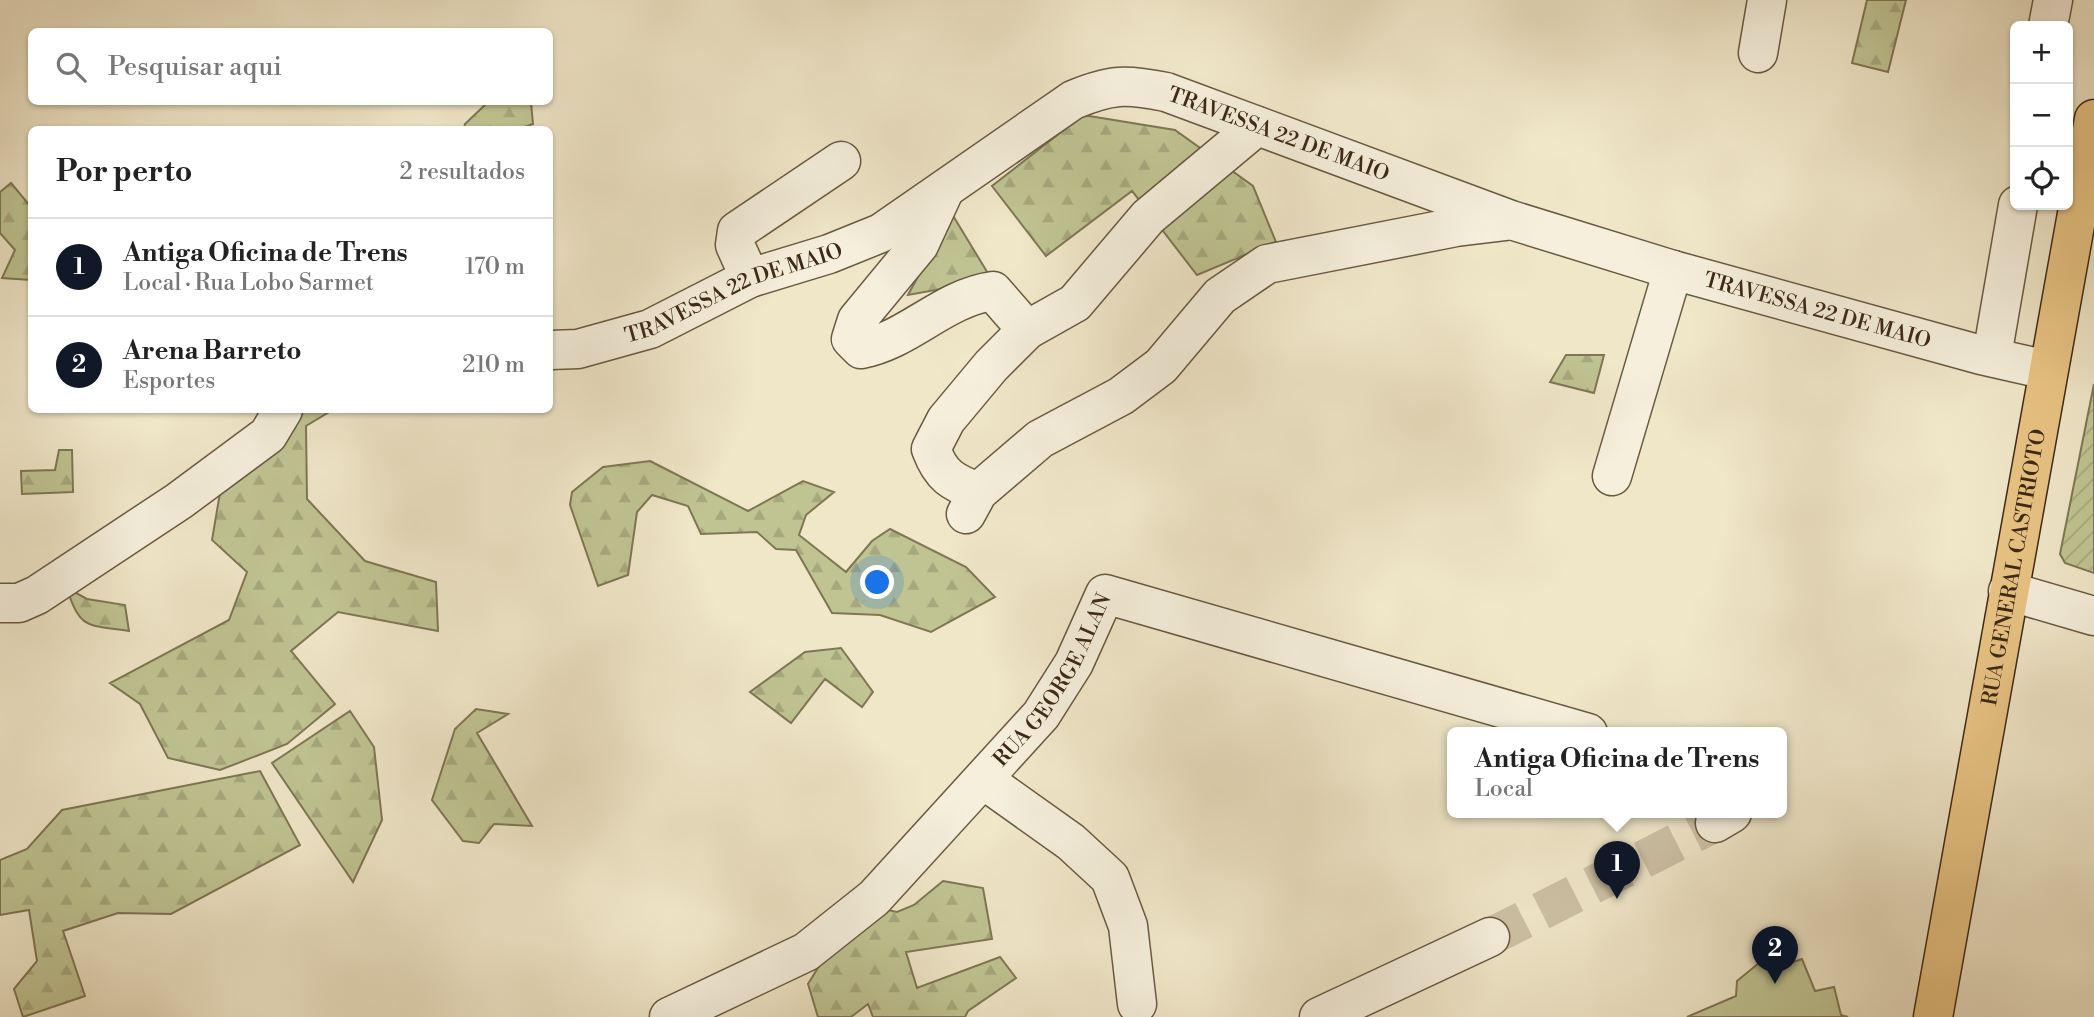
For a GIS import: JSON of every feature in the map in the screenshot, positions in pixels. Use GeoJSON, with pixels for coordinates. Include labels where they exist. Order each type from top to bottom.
{"type":"FeatureCollection","features":[{"type":"Feature","properties":{"kind":"main road","name":"RUA GENERAL CASTRIOTO"},"geometry":{"type":"LineString","coordinates":[[1933,1017],[2094,119]]}},
{"type":"Feature","properties":{"kind":"street"},"geometry":{"type":"LineString","coordinates":[[1758,53],[1767,0]]}},
{"type":"Feature","properties":{"kind":"street"},"geometry":{"type":"LineString","coordinates":[[2049,21],[2053,0]]}},
{"type":"Feature","properties":{"kind":"street","name":"TRAVESSA 22 DE MAIO"},"geometry":{"type":"LineString","coordinates":[[553,350],[578,349],[649,328],[750,278],[829,254],[881,233],[1073,100],[1101,88],[1135,86],[1166,92],[1511,220],[1673,270],[1981,355],[2047,370]]}},
{"type":"Feature","properties":{"kind":"street"},"geometry":{"type":"LineString","coordinates":[[1257,126],[1148,217],[1075,303],[1027,330],[990,366],[946,420],[931,449],[939,470],[959,484],[972,503],[1040,439],[1121,396],[1161,366],[1220,296],[1268,264],[1456,227],[1511,220]]}},
{"type":"Feature","properties":{"kind":"street"},"geometry":{"type":"LineString","coordinates":[[750,278],[735,245],[737,231],[841,161]]}},
{"type":"Feature","properties":{"kind":"street"},"geometry":{"type":"LineString","coordinates":[[945,189],[919,245],[857,320],[851,339],[861,349],[880,345],[961,299],[993,290],[1027,330]]}},
{"type":"Feature","properties":{"kind":"street"},"geometry":{"type":"LineString","coordinates":[[1992,356],[2017,210]]}},
{"type":"Feature","properties":{"kind":"street"},"geometry":{"type":"LineString","coordinates":[[1612,476],[1673,270]]}},
{"type":"Feature","properties":{"kind":"street"},"geometry":{"type":"LineString","coordinates":[[0,603],[19,603],[37,595],[179,501],[268,435],[281,413]]}},
{"type":"Feature","properties":{"kind":"street"},"geometry":{"type":"LineString","coordinates":[[2008,591],[2094,616]]}},
{"type":"Feature","properties":{"kind":"street","name":"RUA GEORGE ALAN"},"geometry":{"type":"LineString","coordinates":[[681,1014],[806,952],[858,913],[984,780],[1041,715],[1074,663],[1105,594],[1567,727]]}},
{"type":"Feature","properties":{"kind":"street"},"geometry":{"type":"LineString","coordinates":[[984,780],[1071,842],[1110,878],[1128,926],[1135,1013]]}},
{"type":"Feature","properties":{"kind":"street"},"geometry":{"type":"LineString","coordinates":[[1319,1017],[1490,937]]}},
{"type":"Feature","properties":{"kind":"green space"},"geometry":{"type":"Polygon","coordinates":[[[1867,0],[1906,0],[1888,72],[1852,63],[1867,0]]]}},
{"type":"Feature","properties":{"kind":"green space"},"geometry":{"type":"Polygon","coordinates":[[[485,105],[531,105],[533,124],[527,126],[465,124],[485,105]]]}},
{"type":"Feature","properties":{"kind":"green space"},"geometry":{"type":"Polygon","coordinates":[[[1083,115],[1175,130],[1253,186],[1276,242],[1197,275],[1132,191],[1046,256],[992,186],[1083,115]]]}},
{"type":"Feature","properties":{"kind":"green space"},"geometry":{"type":"Polygon","coordinates":[[[11,183],[28,203],[28,280],[2,278],[15,250],[0,233],[0,192],[11,183]]]}},
{"type":"Feature","properties":{"kind":"green space"},"geometry":{"type":"Polygon","coordinates":[[[952,214],[992,280],[908,295],[952,214]]]}},
{"type":"Feature","properties":{"kind":"green space"},"geometry":{"type":"Polygon","coordinates":[[[1566,355],[1604,355],[1594,393],[1550,382],[1566,355]]]}},
{"type":"Feature","properties":{"kind":"green space"},"geometry":{"type":"Polygon","coordinates":[[[2094,384],[2094,573],[2065,563],[2060,554],[2094,384]]]}},
{"type":"Feature","properties":{"kind":"green space"},"geometry":{"type":"Polygon","coordinates":[[[294,413],[327,413],[306,426],[307,499],[365,561],[436,582],[438,631],[338,612],[291,651],[335,704],[287,744],[220,770],[168,758],[140,704],[110,683],[229,620],[247,572],[212,540],[222,481],[294,413]]]}},
{"type":"Feature","properties":{"kind":"green space"},"geometry":{"type":"Polygon","coordinates":[[[59,450],[72,450],[73,492],[22,494],[21,471],[55,470],[59,450]]]}},
{"type":"Feature","properties":{"kind":"green space"},"geometry":{"type":"Polygon","coordinates":[[[650,461],[748,511],[803,481],[834,492],[806,515],[799,535],[846,572],[872,541],[890,529],[966,567],[995,597],[931,632],[880,615],[832,613],[796,550],[776,549],[757,532],[701,534],[688,506],[652,495],[637,512],[628,575],[598,586],[570,505],[572,492],[603,467],[650,461]]]}},
{"type":"Feature","properties":{"kind":"green space"},"geometry":{"type":"Polygon","coordinates":[[[67,588],[87,599],[125,605],[129,631],[88,623],[76,612],[67,588]]]}},
{"type":"Feature","properties":{"kind":"green space"},"geometry":{"type":"Polygon","coordinates":[[[841,648],[873,692],[862,707],[825,679],[791,723],[750,692],[805,652],[841,648]]]}},
{"type":"Feature","properties":{"kind":"green space"},"geometry":{"type":"Polygon","coordinates":[[[476,709],[508,714],[477,733],[532,826],[494,824],[479,843],[463,841],[432,800],[455,729],[476,709]]]}},
{"type":"Feature","properties":{"kind":"green space"},"geometry":{"type":"Polygon","coordinates":[[[350,711],[374,747],[382,820],[353,882],[272,763],[350,711]]]}},
{"type":"Feature","properties":{"kind":"green space"},"geometry":{"type":"Polygon","coordinates":[[[260,771],[300,845],[171,914],[118,913],[63,931],[85,996],[23,1017],[14,989],[37,961],[29,910],[0,915],[0,860],[27,849],[62,810],[260,771]]]}},
{"type":"Feature","properties":{"kind":"green space"},"geometry":{"type":"Polygon","coordinates":[[[943,881],[983,888],[992,939],[906,952],[917,988],[1000,957],[1016,978],[968,1011],[965,1017],[873,1017],[868,1004],[851,1017],[818,1017],[808,984],[821,963],[879,908],[897,912],[914,905],[943,881]]]}},
{"type":"Feature","properties":{"kind":"green space"},"geometry":{"type":"Polygon","coordinates":[[[1776,949],[1784,965],[1802,959],[1815,991],[1834,987],[1841,1015],[1848,1017],[1687,1017],[1736,996],[1737,981],[1776,949]]]}},
{"type":"Feature","properties":{"kind":"tunnel"},"geometry":{"type":"LineString","coordinates":[[1490,937],[1715,823]]}},
{"type":"Feature","properties":{"kind":"place","name":"Antiga Oficina de Trens"},"geometry":{"type":"Point","coordinates":[1617,899]}},
{"type":"Feature","properties":{"kind":"place","name":"Arena Barreto"},"geometry":{"type":"Point","coordinates":[1775,984]}}]}
